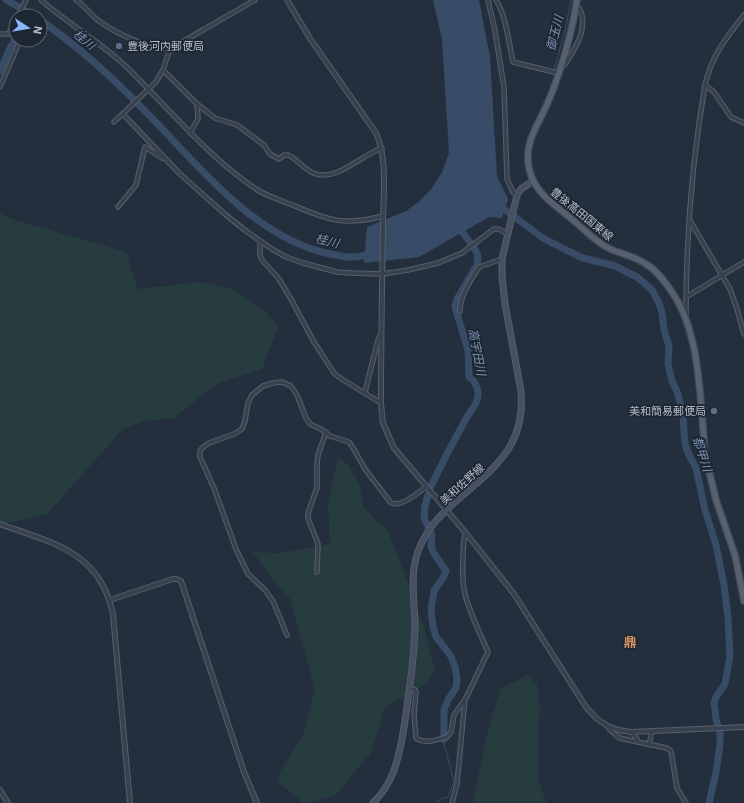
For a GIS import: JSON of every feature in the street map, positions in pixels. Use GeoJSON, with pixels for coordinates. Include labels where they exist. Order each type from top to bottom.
{"type":"FeatureCollection","features":[{"type":"Feature","properties":{"kind":"main road","name":"豊後高田国東線"},"geometry":{"type":"LineString","coordinates":[[576,2],[559,71],[548,101],[529,143],[528,163],[533,180],[544,197],[553,206],[594,239],[611,250],[641,260],[653,268],[667,285],[681,307],[686,318],[692,340],[700,386],[704,447],[707,465],[716,500],[735,555],[744,601]]}},
{"type":"Feature","properties":{"kind":"main road"},"geometry":{"type":"LineString","coordinates":[[516,198],[521,189],[533,180]]}},
{"type":"Feature","properties":{"kind":"main road","name":"美和佐野線"},"geometry":{"type":"LineString","coordinates":[[373,803],[389,782],[398,761],[410,688],[414,641],[413,573],[419,547],[431,526],[446,510],[500,462],[510,447],[519,424],[522,407],[521,391],[503,290],[502,259],[516,198]]}},
{"type":"Feature","properties":{"kind":"street"},"geometry":{"type":"LineString","coordinates":[[41,0],[49,8],[120,61],[190,133],[230,170],[260,191],[311,213],[335,221],[360,221],[383,217]]}},
{"type":"Feature","properties":{"kind":"street"},"geometry":{"type":"LineString","coordinates":[[76,0],[98,20],[120,33],[146,44],[170,50]]}},
{"type":"Feature","properties":{"kind":"street"},"geometry":{"type":"LineString","coordinates":[[114,122],[156,82],[164,70],[170,50],[255,0]]}},
{"type":"Feature","properties":{"kind":"street"},"geometry":{"type":"LineString","coordinates":[[287,0],[311,40],[376,133],[382,148],[383,217],[381,403],[383,423],[391,443],[403,460],[465,532],[517,598],[586,707],[597,719],[618,730],[631,732],[744,727]]}},
{"type":"Feature","properties":{"kind":"street"},"geometry":{"type":"LineString","coordinates":[[488,0],[495,31],[504,87],[507,179],[516,198]]}},
{"type":"Feature","properties":{"kind":"street"},"geometry":{"type":"LineString","coordinates":[[496,0],[500,7],[513,62],[559,71],[565,65],[579,43],[582,32],[583,15],[576,2]]}},
{"type":"Feature","properties":{"kind":"street"},"geometry":{"type":"LineString","coordinates":[[686,318],[686,247],[695,155],[705,85],[716,54],[744,14]]}},
{"type":"Feature","properties":{"kind":"street"},"geometry":{"type":"LineString","coordinates":[[0,87],[17,48]]}},
{"type":"Feature","properties":{"kind":"street"},"geometry":{"type":"LineString","coordinates":[[164,70],[197,104],[215,118],[237,125],[264,145],[270,154],[279,159],[284,155],[288,155],[314,173],[326,175],[338,172],[382,148]]}},
{"type":"Feature","properties":{"kind":"street"},"geometry":{"type":"LineString","coordinates":[[705,85],[714,92],[731,117],[744,122]]}},
{"type":"Feature","properties":{"kind":"street"},"geometry":{"type":"LineString","coordinates":[[190,133],[198,119],[197,104]]}},
{"type":"Feature","properties":{"kind":"street"},"geometry":{"type":"LineString","coordinates":[[124,113],[168,161],[205,197],[246,231],[286,257],[319,268],[352,273],[382,273],[418,268],[438,263],[462,253],[494,229],[507,232]]}},
{"type":"Feature","properties":{"kind":"street"},"geometry":{"type":"LineString","coordinates":[[118,206],[136,184],[145,147],[168,161]]}},
{"type":"Feature","properties":{"kind":"street"},"geometry":{"type":"LineString","coordinates":[[689,218],[723,276],[734,299],[744,334]]}},
{"type":"Feature","properties":{"kind":"street"},"geometry":{"type":"LineString","coordinates":[[260,241],[260,255],[262,260],[283,285],[314,342],[331,368],[337,376],[381,403]]}},
{"type":"Feature","properties":{"kind":"street"},"geometry":{"type":"LineString","coordinates":[[460,311],[460,305],[464,294],[479,267],[502,259]]}},
{"type":"Feature","properties":{"kind":"street"},"geometry":{"type":"LineString","coordinates":[[686,297],[723,276],[742,263],[744,269]]}},
{"type":"Feature","properties":{"kind":"street"},"geometry":{"type":"LineString","coordinates":[[365,392],[379,338],[382,334]]}},
{"type":"Feature","properties":{"kind":"street"},"geometry":{"type":"LineString","coordinates":[[287,635],[273,601],[265,590],[248,574],[227,528],[214,488],[200,458],[200,451],[202,448],[209,443],[234,434],[242,429],[248,403],[252,395],[263,386],[278,382],[287,383],[294,390],[300,400],[307,422],[326,432],[330,436],[349,442],[365,469],[392,503],[403,502],[426,487]]}},
{"type":"Feature","properties":{"kind":"street"},"geometry":{"type":"LineString","coordinates":[[317,572],[318,544],[308,518],[317,488],[318,455],[326,432]]}},
{"type":"Feature","properties":{"kind":"street"},"geometry":{"type":"LineString","coordinates":[[0,524],[61,546],[80,558],[92,570],[102,584],[110,600],[113,615],[130,803]]}},
{"type":"Feature","properties":{"kind":"street"},"geometry":{"type":"LineString","coordinates":[[410,688],[414,689],[416,692],[414,715],[415,737],[425,742],[447,737],[451,732],[454,715],[466,698],[488,652],[464,589],[465,532]]}},
{"type":"Feature","properties":{"kind":"street"},"geometry":{"type":"LineString","coordinates":[[110,600],[176,578],[181,581],[244,772],[257,803]]}},
{"type":"Feature","properties":{"kind":"street"},"geometry":{"type":"LineString","coordinates":[[452,803],[458,784],[466,698]]}},
{"type":"Feature","properties":{"kind":"street"},"geometry":{"type":"LineString","coordinates":[[608,726],[609,729],[619,738],[667,748],[670,751],[677,788],[686,803]]}},
{"type":"Feature","properties":{"kind":"street"},"geometry":{"type":"LineString","coordinates":[[649,745],[652,731]]}},
{"type":"Feature","properties":{"kind":"street"},"geometry":{"type":"LineString","coordinates":[[631,732],[638,742]]}},
{"type":"Feature","properties":{"kind":"street"},"geometry":{"type":"LineString","coordinates":[[0,790],[8,803]]}},
{"type":"Feature","properties":{"kind":"green space"},"geometry":{"type":"Polygon","coordinates":[[[0,213],[12,219],[126,252],[138,289],[201,282],[235,290],[266,312],[278,327],[262,369],[218,383],[174,418],[144,421],[123,429],[47,514],[0,525],[0,213]]]}},
{"type":"Feature","properties":{"kind":"green space"},"geometry":{"type":"Polygon","coordinates":[[[338,456],[348,465],[360,484],[363,506],[388,530],[425,630],[435,669],[428,683],[385,707],[371,753],[336,795],[303,803],[278,782],[280,772],[304,733],[315,689],[290,599],[272,579],[253,552],[280,553],[330,544],[328,505],[338,456]]]}},
{"type":"Feature","properties":{"kind":"green space"},"geometry":{"type":"Polygon","coordinates":[[[528,675],[537,684],[540,710],[538,735],[538,779],[546,803],[473,803],[488,730],[501,688],[528,675]]]}},
{"type":"Feature","properties":{"kind":"water"},"geometry":{"type":"Polygon","coordinates":[[[433,0],[479,0],[490,57],[497,176],[508,199],[502,218],[489,217],[419,257],[364,263],[367,227],[406,211],[421,200],[432,188],[442,172],[449,153],[442,39],[433,0]]]}},
{"type":"Feature","properties":{"kind":"waterway","name":"桂川"},"geometry":{"type":"LineString","coordinates":[[6,0],[20,8]]}},
{"type":"Feature","properties":{"kind":"waterway","name":"御玉川"},"geometry":{"type":"LineString","coordinates":[[554,70],[565,31],[571,0]]}},
{"type":"Feature","properties":{"kind":"waterway","name":"桂川"},"geometry":{"type":"LineString","coordinates":[[48,26],[68,40],[120,86],[229,197],[252,216],[277,233],[303,246],[347,257],[373,254]]}},
{"type":"Feature","properties":{"kind":"waterway"},"geometry":{"type":"LineString","coordinates":[[0,71],[10,48]]}},
{"type":"Feature","properties":{"kind":"waterway","name":"都甲川"},"geometry":{"type":"LineString","coordinates":[[497,204],[543,238],[566,250],[583,258],[615,266],[637,277],[652,290],[659,303],[662,312],[664,330],[669,346],[668,364],[672,381],[678,394],[683,416],[685,444],[696,468],[705,510],[716,545],[724,585],[728,618],[730,656],[725,684],[714,702],[716,719],[720,733],[720,744],[709,803]]}},
{"type":"Feature","properties":{"kind":"waterway","name":"高宇田川"},"geometry":{"type":"LineString","coordinates":[[431,486],[478,398],[477,387],[473,380],[469,377],[468,350],[455,307],[457,299],[477,265],[478,256],[475,249],[457,225]]}},
{"type":"Feature","properties":{"kind":"waterway","name":"高宇田川"},"geometry":{"type":"LineString","coordinates":[[428,495],[424,518],[432,535],[431,545],[433,552],[446,571],[434,591],[431,609],[433,627],[436,637],[451,656],[457,679],[456,688],[448,700],[444,710],[444,739]]}},
{"type":"Feature","properties":{"kind":"waterway","name":"高宇田川"},"geometry":{"type":"LineString","coordinates":[[436,801],[448,797],[454,781],[444,748],[444,739]]}},
{"type":"Feature","properties":{"kind":"place","name":"豊後河内郵便局"},"geometry":{"type":"Point","coordinates":[119,46]}},
{"type":"Feature","properties":{"kind":"place","name":"美和簡易郵便局"},"geometry":{"type":"Point","coordinates":[714,411]}},
{"type":"Feature","properties":{"kind":"district","name":"鼎"},"geometry":{"type":"Point","coordinates":[630,642]}}]}
